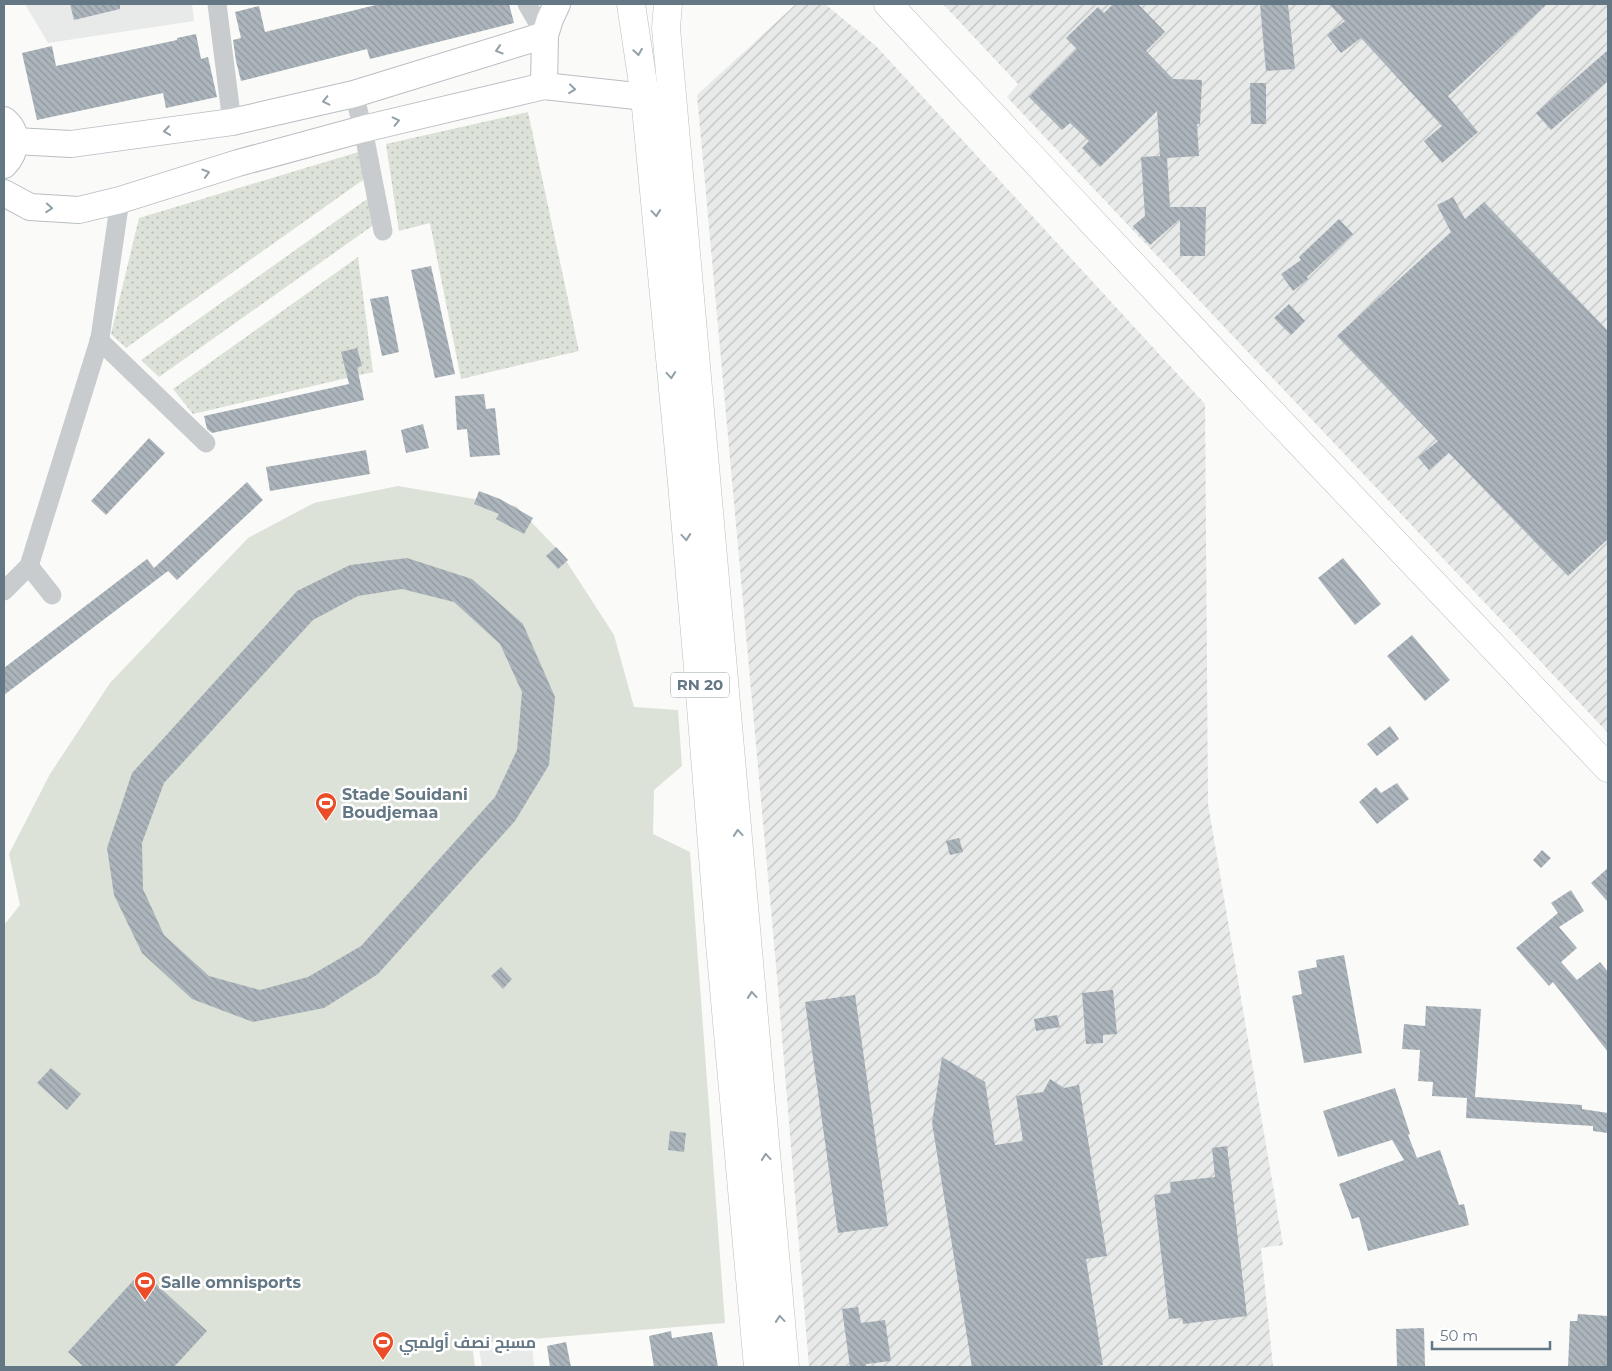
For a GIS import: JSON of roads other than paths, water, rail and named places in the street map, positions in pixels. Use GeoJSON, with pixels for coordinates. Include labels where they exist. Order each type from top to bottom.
{"type":"FeatureCollection","features":[{"type":"Feature","properties":{"kind":"main road","name":"RN 20"},"geometry":{"type":"LineString","coordinates":[[631,4],[645,97],[697,656],[719,934],[758,1367]]}},
{"type":"Feature","properties":{"kind":"main road","name":"RN 20"},"geometry":{"type":"LineString","coordinates":[[668,4],[666,28],[785,1367]]}},
{"type":"Feature","properties":{"kind":"main road"},"geometry":{"type":"LineString","coordinates":[[888,4],[1230,370],[1608,768]]}},
{"type":"Feature","properties":{"kind":"street"},"geometry":{"type":"LineString","coordinates":[[217,4],[232,122]]}},
{"type":"Feature","properties":{"kind":"street"},"geometry":{"type":"LineString","coordinates":[[527,4],[545,35]]}},
{"type":"Feature","properties":{"kind":"street"},"geometry":{"type":"LineString","coordinates":[[544,86],[545,35],[557,4]]}},
{"type":"Feature","properties":{"kind":"street"},"geometry":{"type":"LineString","coordinates":[[4,165],[14,150],[9,130],[71,144],[232,122],[354,94],[545,35]]}},
{"type":"Feature","properties":{"kind":"street"},"geometry":{"type":"LineString","coordinates":[[4,193],[30,207],[79,210],[120,200],[238,163],[363,129],[544,86],[645,97]]}},
{"type":"Feature","properties":{"kind":"street"},"geometry":{"type":"LineString","coordinates":[[354,94],[363,129],[383,230]]}},
{"type":"Feature","properties":{"kind":"street"},"geometry":{"type":"LineString","coordinates":[[4,591],[29,566],[99,340],[120,200]]}},
{"type":"Feature","properties":{"kind":"street"},"geometry":{"type":"LineString","coordinates":[[99,340],[206,443]]}},
{"type":"Feature","properties":{"kind":"street"},"geometry":{"type":"LineString","coordinates":[[29,566],[52,595]]}},
{"type":"Feature","properties":{"kind":"place","name":"Stade Souidani Boudjemaa"},"geometry":{"type":"Point","coordinates":[326,822]}},
{"type":"Feature","properties":{"kind":"place","name":"Salle omnisports"},"geometry":{"type":"Point","coordinates":[145,1301]}},
{"type":"Feature","properties":{"kind":"place","name":"مسبح نصف أولمبي"},"geometry":{"type":"Point","coordinates":[383,1361]}}]}
